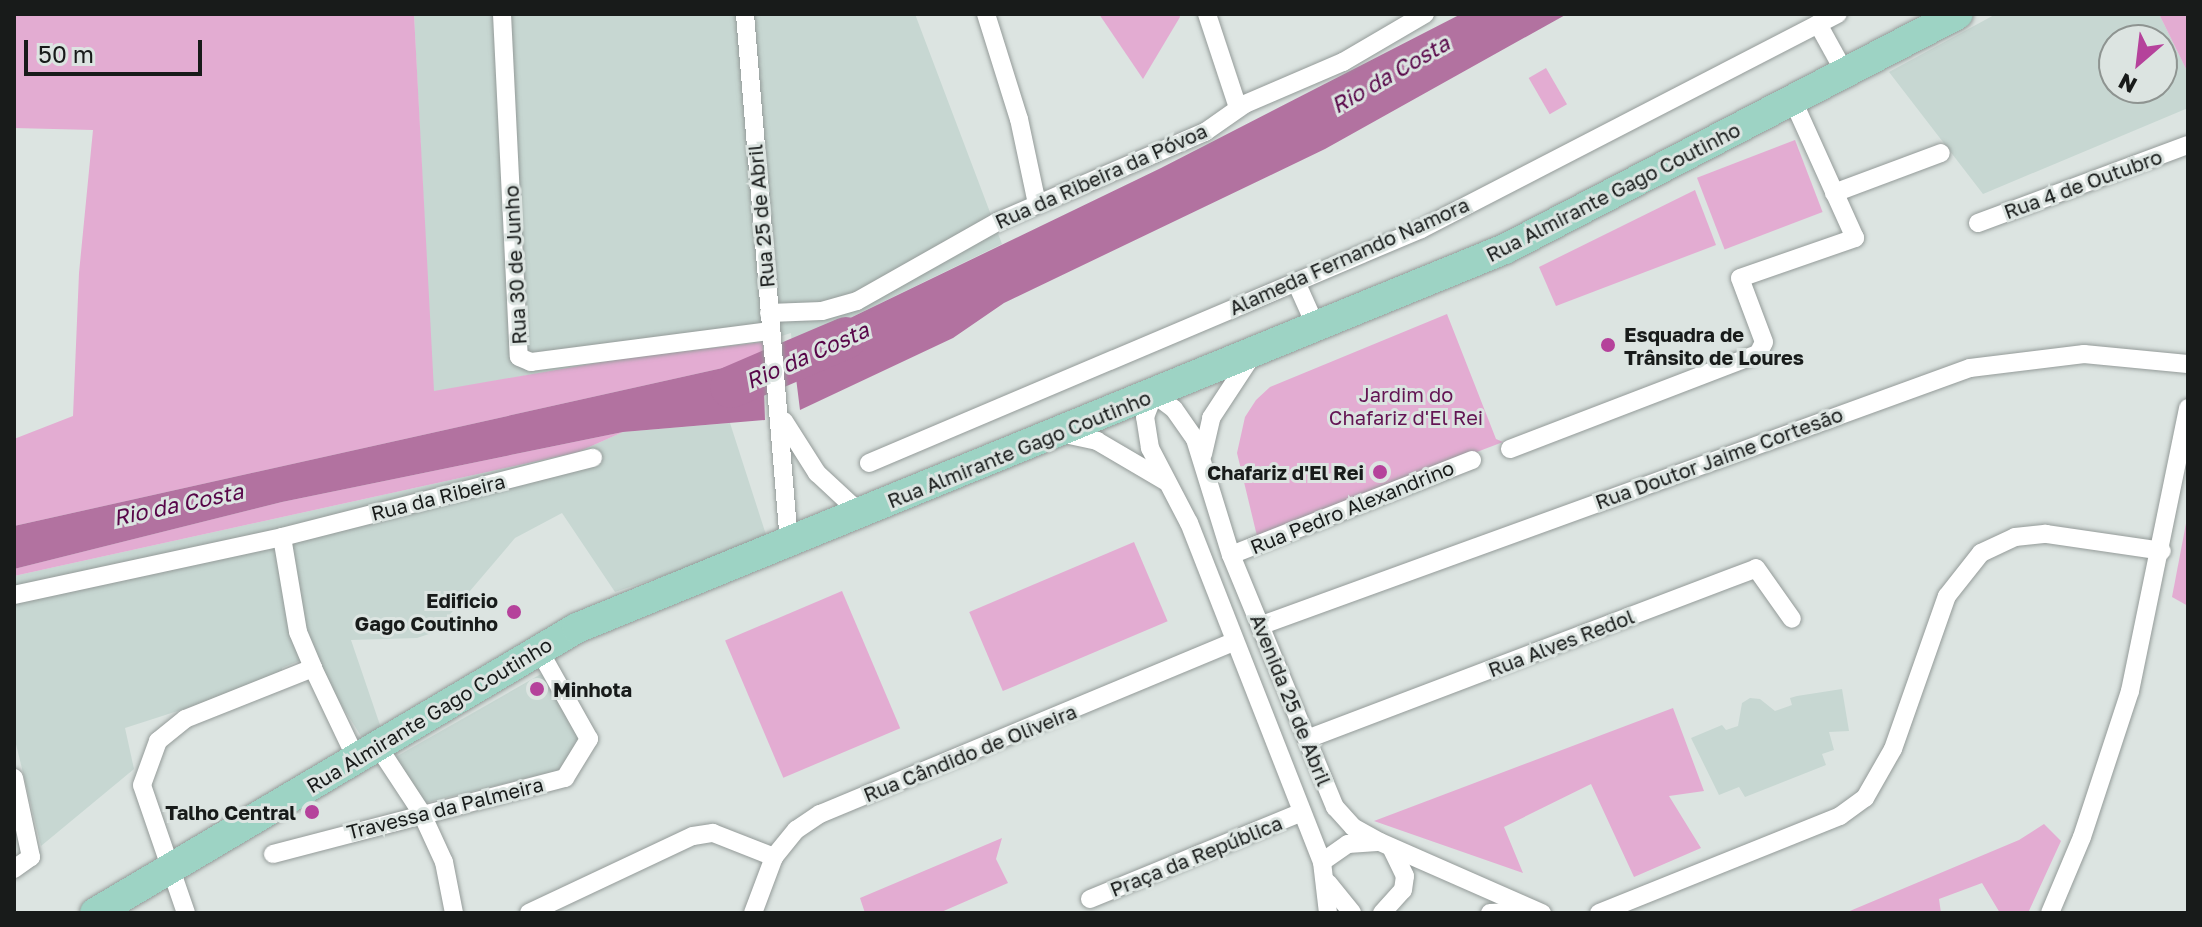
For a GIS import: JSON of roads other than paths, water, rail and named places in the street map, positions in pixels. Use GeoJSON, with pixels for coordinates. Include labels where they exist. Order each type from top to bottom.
{"type":"FeatureCollection","features":[{"type":"Feature","properties":{"kind":"main road","name":"Rua Almirante Gago Coutinho"},"geometry":{"type":"LineString","coordinates":[[95,913],[538,648],[601,617],[1251,356],[1505,249],[1958,14]]}},
{"type":"Feature","properties":{"kind":"street","name":"Rua 30 de Junho"},"geometry":{"type":"LineString","coordinates":[[502,14],[519,357],[531,362],[771,328]]}},
{"type":"Feature","properties":{"kind":"street","name":"Rua 25 de Abril"},"geometry":{"type":"LineString","coordinates":[[745,14],[781,417],[789,542]]}},
{"type":"Feature","properties":{"kind":"street"},"geometry":{"type":"LineString","coordinates":[[986,14],[1019,119],[1037,204]]}},
{"type":"Feature","properties":{"kind":"street"},"geometry":{"type":"LineString","coordinates":[[1207,14],[1238,108]]}},
{"type":"Feature","properties":{"kind":"street","name":"Rua da Ribeira da Póvoa"},"geometry":{"type":"LineString","coordinates":[[771,328],[857,301],[1037,204],[1205,132],[1238,108],[1343,62],[1425,14]]}},
{"type":"Feature","properties":{"kind":"street","name":"Alameda Fernando Namora"},"geometry":{"type":"LineString","coordinates":[[869,463],[1421,229],[1838,14]]}},
{"type":"Feature","properties":{"kind":"street"},"geometry":{"type":"LineString","coordinates":[[1818,24],[1845,73]]}},
{"type":"Feature","properties":{"kind":"street"},"geometry":{"type":"LineString","coordinates":[[1510,449],[1758,354],[1764,342],[1740,278],[1855,238],[1793,101]]}},
{"type":"Feature","properties":{"kind":"street","name":"Rua 4 de Outubro"},"geometry":{"type":"LineString","coordinates":[[1978,223],[2188,145]]}},
{"type":"Feature","properties":{"kind":"street"},"geometry":{"type":"LineString","coordinates":[[1834,193],[1941,153]]}},
{"type":"Feature","properties":{"kind":"street"},"geometry":{"type":"LineString","coordinates":[[1296,282],[1317,329]]}},
{"type":"Feature","properties":{"kind":"street","name":"Rua Doutor Jaime Cortesão"},"geometry":{"type":"LineString","coordinates":[[1262,625],[1970,368],[2084,354],[2188,364]]}},
{"type":"Feature","properties":{"kind":"street","name":"Avenida 25 de Abril"},"geometry":{"type":"LineString","coordinates":[[1204,472],[1211,418],[1251,356]]}},
{"type":"Feature","properties":{"kind":"street","name":"Avenida 25 de Abril"},"geometry":{"type":"LineString","coordinates":[[1328,913],[1328,883],[1322,862],[1146,433],[1145,417],[1154,394],[1188,426],[1231,555],[1335,807],[1353,827],[1385,844],[1540,912]]}},
{"type":"Feature","properties":{"kind":"street"},"geometry":{"type":"LineString","coordinates":[[2050,913],[2112,753],[2162,551],[2188,408]]}},
{"type":"Feature","properties":{"kind":"street","name":"Rua 25 de Abril"},"geometry":{"type":"LineString","coordinates":[[781,417],[817,473],[860,513]]}},
{"type":"Feature","properties":{"kind":"street"},"geometry":{"type":"LineString","coordinates":[[1060,433],[1097,441],[1170,487],[1204,472]]}},
{"type":"Feature","properties":{"kind":"street","name":"Rua da Ribeira"},"geometry":{"type":"LineString","coordinates":[[14,595],[282,537],[593,458]]}},
{"type":"Feature","properties":{"kind":"street","name":"Rua Pedro Alexandrino"},"geometry":{"type":"LineString","coordinates":[[1231,555],[1472,460]]}},
{"type":"Feature","properties":{"kind":"street"},"geometry":{"type":"LineString","coordinates":[[1599,913],[1819,825],[1865,798],[1893,749],[1947,596],[1981,553],[2015,537],[2046,534],[2162,551]]}},
{"type":"Feature","properties":{"kind":"street"},"geometry":{"type":"LineString","coordinates":[[282,537],[298,632],[313,668],[367,751],[421,812],[444,862],[454,913]]}},
{"type":"Feature","properties":{"kind":"street","name":"Rua Alves Redol"},"geometry":{"type":"LineString","coordinates":[[1307,739],[1756,568],[1792,619]]}},
{"type":"Feature","properties":{"kind":"street","name":"Rua Cândido de Oliveira"},"geometry":{"type":"LineString","coordinates":[[753,913],[774,857],[796,830],[820,814],[1234,642]]}},
{"type":"Feature","properties":{"kind":"street","name":"Travessa da Palmeira"},"geometry":{"type":"LineString","coordinates":[[273,854],[421,812],[565,778],[589,739],[538,648]]}},
{"type":"Feature","properties":{"kind":"street"},"geometry":{"type":"LineString","coordinates":[[186,913],[142,785],[158,741],[185,719],[313,668]]}},
{"type":"Feature","properties":{"kind":"street"},"geometry":{"type":"LineString","coordinates":[[14,778],[31,857],[14,869]]}},
{"type":"Feature","properties":{"kind":"street","name":"Praça da República"},"geometry":{"type":"LineString","coordinates":[[1090,899],[1302,812]]}},
{"type":"Feature","properties":{"kind":"street"},"geometry":{"type":"LineString","coordinates":[[529,913],[693,836],[713,833],[743,841],[774,857]]}},
{"type":"Feature","properties":{"kind":"street"},"geometry":{"type":"LineString","coordinates":[[1322,862],[1348,844],[1385,844],[1402,862],[1403,890]]}},
{"type":"Feature","properties":{"kind":"street"},"geometry":{"type":"LineString","coordinates":[[1382,913],[1403,890],[1424,874],[1447,872]]}},
{"type":"Feature","properties":{"kind":"street"},"geometry":{"type":"LineString","coordinates":[[1328,883],[1352,913]]}},
{"type":"Feature","properties":{"kind":"street"},"geometry":{"type":"LineString","coordinates":[[1490,913],[1540,912]]}},
{"type":"Feature","properties":{"kind":"water"},"geometry":{"type":"Polygon","coordinates":[[[1461,14],[1567,14],[1325,149],[1004,303],[953,338],[800,410],[792,346],[1161,168],[1461,14]]]}},
{"type":"Feature","properties":{"kind":"water"},"geometry":{"type":"Polygon","coordinates":[[[763,359],[765,420],[623,432],[282,502],[14,569],[14,526],[763,359]]]}},
{"type":"Feature","properties":{"kind":"waterway","name":"Rio da Costa"},"geometry":{"type":"LineString","coordinates":[[731,387],[846,338]]}},
{"type":"Feature","properties":{"kind":"place","name":"Esquadra de Trânsito de Loures"},"geometry":{"type":"Point","coordinates":[1608,345]}},
{"type":"Feature","properties":{"kind":"place","name":"Chafariz d'El Rei"},"geometry":{"type":"Point","coordinates":[1380,472]}},
{"type":"Feature","properties":{"kind":"place","name":"Edificio Gago Coutinho"},"geometry":{"type":"Point","coordinates":[514,612]}},
{"type":"Feature","properties":{"kind":"place","name":"Minhota"},"geometry":{"type":"Point","coordinates":[537,689]}},
{"type":"Feature","properties":{"kind":"place","name":"Talho Central"},"geometry":{"type":"Point","coordinates":[312,812]}},
{"type":"Feature","properties":{"kind":"park label","name":"Jardim do Chafariz d'El Rei"},"geometry":{"type":"Point","coordinates":[1406,406]}}]}
